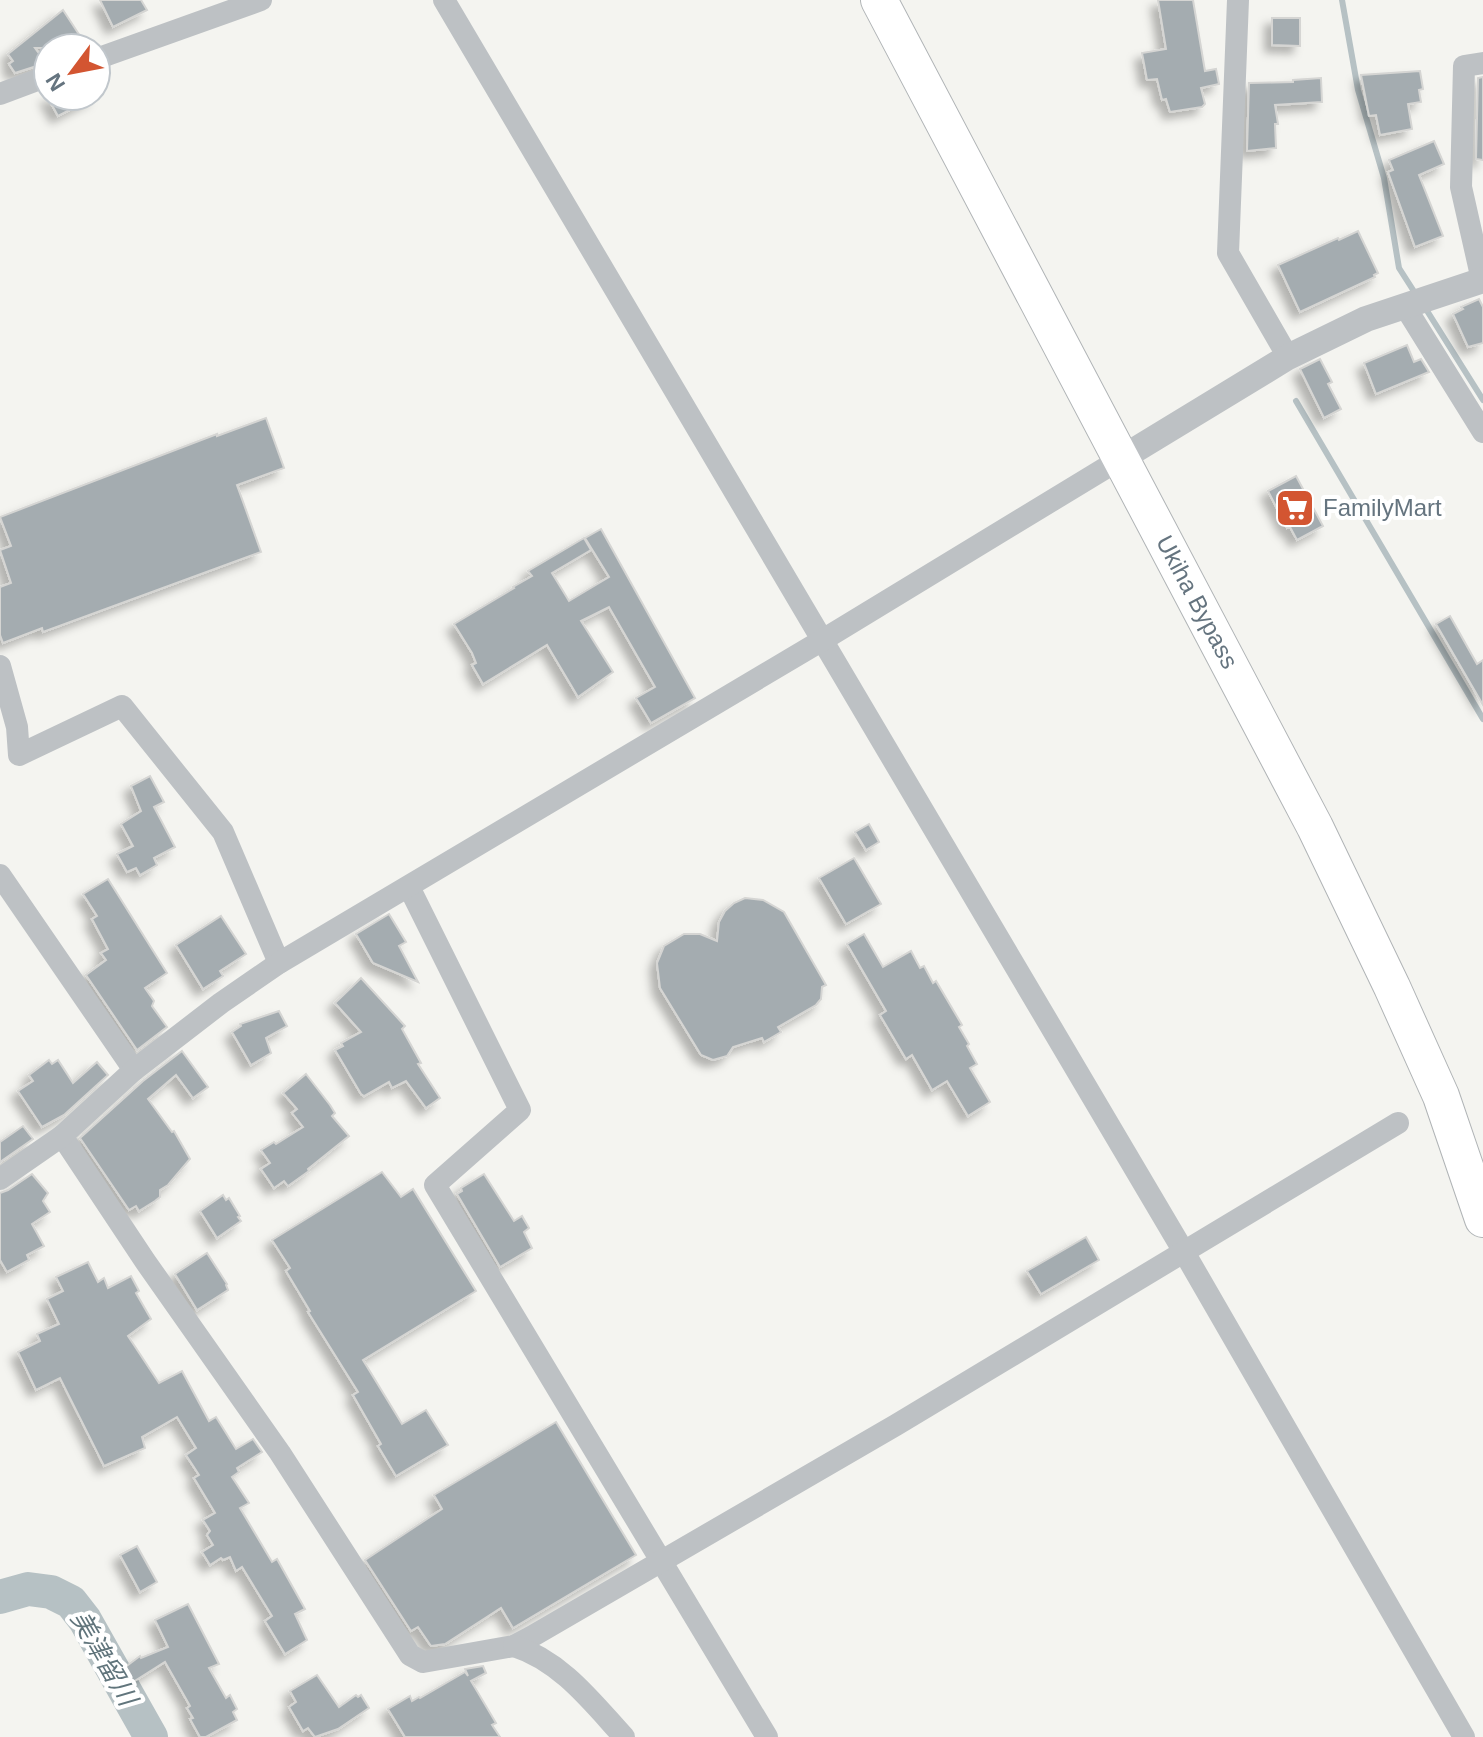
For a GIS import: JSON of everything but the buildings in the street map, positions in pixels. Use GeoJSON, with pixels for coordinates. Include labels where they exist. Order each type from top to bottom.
{"type":"FeatureCollection","features":[{"type":"Feature","properties":{"kind":"highway","name":"Ukiha Bypass"},"geometry":{"type":"LineString","coordinates":[[879,0],[1315,827],[1441,1096],[1483,1219]]}},
{"type":"Feature","properties":{"kind":"street"},"geometry":{"type":"LineString","coordinates":[[112,53],[261,0]]}},
{"type":"Feature","properties":{"kind":"street"},"geometry":{"type":"LineString","coordinates":[[444,0],[1184,1252],[1464,1737]]}},
{"type":"Feature","properties":{"kind":"street"},"geometry":{"type":"LineString","coordinates":[[1238,0],[1228,253],[1288,357]]}},
{"type":"Feature","properties":{"kind":"street"},"geometry":{"type":"LineString","coordinates":[[0,1179],[62,1136],[134,1070],[279,963],[821,641],[1288,357],[1366,319],[1482,280],[1461,187],[1464,66],[1483,63]]}},
{"type":"Feature","properties":{"kind":"street"},"geometry":{"type":"LineString","coordinates":[[3,87],[32,80]]}},
{"type":"Feature","properties":{"kind":"street"},"geometry":{"type":"LineString","coordinates":[[1404,305],[1483,432]]}},
{"type":"Feature","properties":{"kind":"street"},"geometry":{"type":"LineString","coordinates":[[0,666],[17,727],[19,755],[122,706],[223,832],[279,963]]}},
{"type":"Feature","properties":{"kind":"street"},"geometry":{"type":"LineString","coordinates":[[0,875],[134,1070]]}},
{"type":"Feature","properties":{"kind":"street"},"geometry":{"type":"LineString","coordinates":[[409,887],[520,1110],[435,1185],[767,1737]]}},
{"type":"Feature","properties":{"kind":"street"},"geometry":{"type":"LineString","coordinates":[[62,1136],[145,1261],[280,1453],[410,1655],[423,1662],[514,1646],[883,1433],[1398,1123]]}},
{"type":"Feature","properties":{"kind":"street"},"geometry":{"type":"LineString","coordinates":[[514,1646],[535,1653],[561,1671],[624,1737]]}},
{"type":"Feature","properties":{"kind":"waterway"},"geometry":{"type":"LineString","coordinates":[[1342,0],[1358,90],[1384,178],[1399,268],[1415,293]]}},
{"type":"Feature","properties":{"kind":"waterway"},"geometry":{"type":"LineString","coordinates":[[1424,306],[1483,400]]}},
{"type":"Feature","properties":{"kind":"waterway"},"geometry":{"type":"LineString","coordinates":[[1296,401],[1483,719]]}},
{"type":"Feature","properties":{"kind":"waterway","name":"美津留川"},"geometry":{"type":"LineString","coordinates":[[0,1597],[28,1589],[51,1592],[71,1602],[85,1620],[151,1737]]}},
{"type":"Feature","properties":{"kind":"place","name":"FamilyMart"},"geometry":{"type":"Point","coordinates":[1295,508]}}]}
